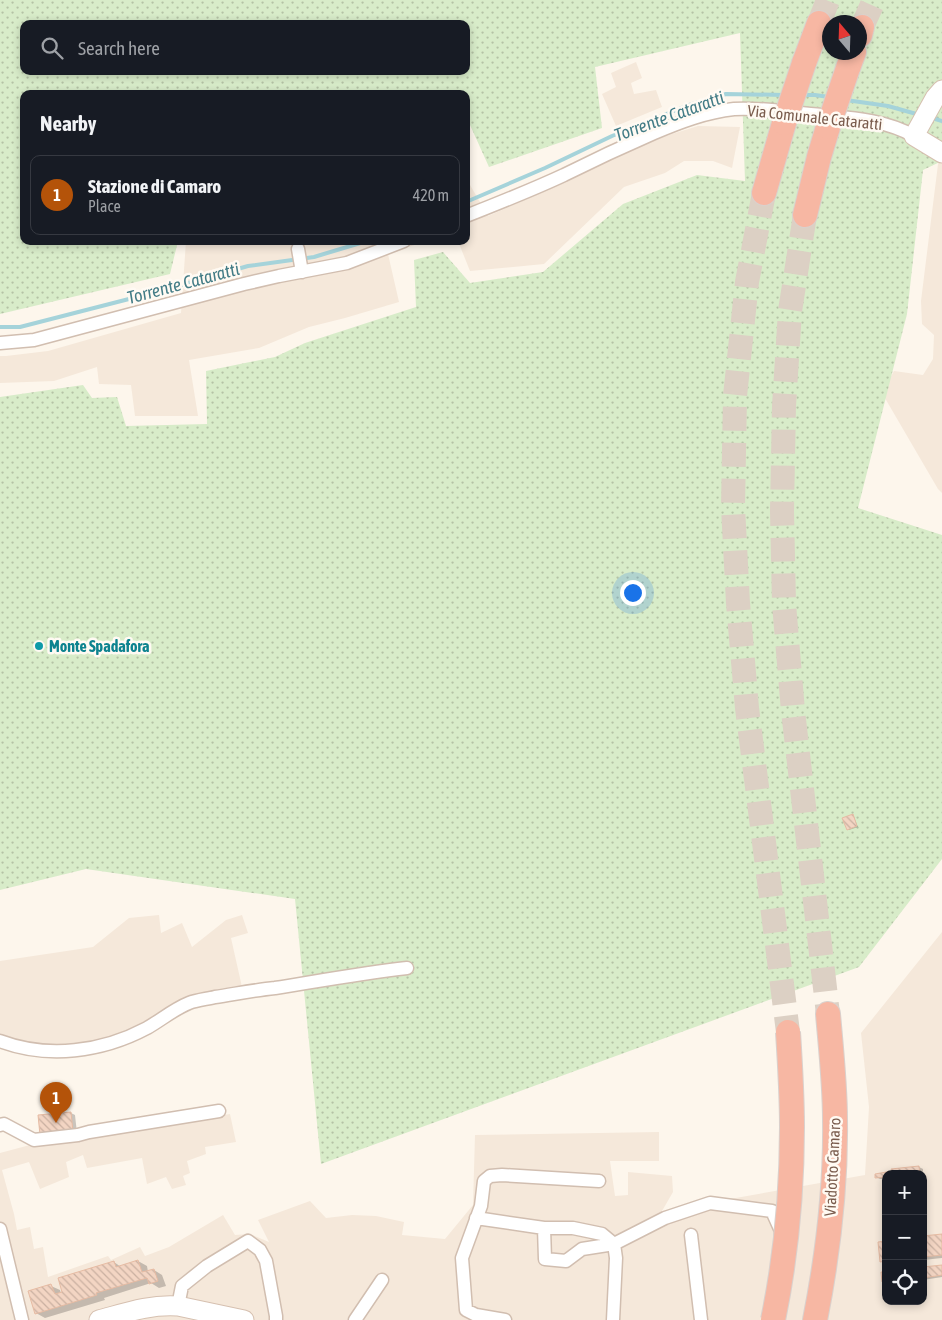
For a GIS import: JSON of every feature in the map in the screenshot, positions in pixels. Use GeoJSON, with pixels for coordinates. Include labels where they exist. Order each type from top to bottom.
{"type":"FeatureCollection","features":[{"type":"Feature","properties":{"kind":"highway"},"geometry":{"type":"LineString","coordinates":[[764,193],[784,123],[819,23]]}},
{"type":"Feature","properties":{"kind":"highway"},"geometry":{"type":"LineString","coordinates":[[805,215],[819,157],[851,60]]}},
{"type":"Feature","properties":{"kind":"highway","name":"Viadotto Camaro"},"geometry":{"type":"LineString","coordinates":[[815,1320],[827,1248],[834,1158],[835,1112],[828,1014]]}},
{"type":"Feature","properties":{"kind":"highway"},"geometry":{"type":"LineString","coordinates":[[773,1320],[785,1242],[791,1161],[792,1091],[788,1032]]}},
{"type":"Feature","properties":{"kind":"street"},"geometry":{"type":"LineString","coordinates":[[937,97],[918,128],[942,153]]}},
{"type":"Feature","properties":{"kind":"street","name":"Via Comunale Cataratti"},"geometry":{"type":"LineString","coordinates":[[470,214],[538,187],[664,129],[695,117],[719,112],[735,109],[854,118],[904,130],[918,128]]}},
{"type":"Feature","properties":{"kind":"street"},"geometry":{"type":"LineString","coordinates":[[0,343],[34,340],[244,284],[346,264],[394,245]]}},
{"type":"Feature","properties":{"kind":"street"},"geometry":{"type":"LineString","coordinates":[[298,249],[302,272]]}},
{"type":"Feature","properties":{"kind":"street"},"geometry":{"type":"LineString","coordinates":[[0,1040],[26,1048],[68,1052],[88,1049],[121,1040],[190,1003],[252,991],[407,968]]}},
{"type":"Feature","properties":{"kind":"street"},"geometry":{"type":"LineString","coordinates":[[0,1125],[4,1124],[34,1140],[78,1135],[220,1111]]}},
{"type":"Feature","properties":{"kind":"street"},"geometry":{"type":"LineString","coordinates":[[505,1320],[476,1315],[466,1310],[462,1258],[480,1206],[484,1181],[490,1176],[502,1175],[599,1180]]}},
{"type":"Feature","properties":{"kind":"street"},"geometry":{"type":"LineString","coordinates":[[544,1228],[545,1259],[566,1261],[582,1249],[614,1244],[665,1218],[710,1203],[772,1211],[781,1230],[778,1320]]}},
{"type":"Feature","properties":{"kind":"street"},"geometry":{"type":"LineString","coordinates":[[476,1218],[544,1228],[573,1228],[602,1234],[614,1244],[616,1258],[613,1320]]}},
{"type":"Feature","properties":{"kind":"street"},"geometry":{"type":"LineString","coordinates":[[0,1229],[22,1320]]}},
{"type":"Feature","properties":{"kind":"street"},"geometry":{"type":"LineString","coordinates":[[691,1235],[701,1320]]}},
{"type":"Feature","properties":{"kind":"street"},"geometry":{"type":"LineString","coordinates":[[178,1306],[182,1286],[207,1266],[248,1241],[260,1250],[266,1260],[276,1320]]}},
{"type":"Feature","properties":{"kind":"street"},"geometry":{"type":"LineString","coordinates":[[355,1320],[382,1280]]}},
{"type":"Feature","properties":{"kind":"street"},"geometry":{"type":"LineString","coordinates":[[98,1320],[149,1307],[168,1306],[178,1306],[201,1316],[244,1320]]}},
{"type":"Feature","properties":{"kind":"shaded area"},"geometry":{"type":"Polygon","coordinates":[[[636,62],[642,78],[631,83],[634,94],[656,90],[662,107],[616,126],[602,94],[616,87],[611,73],[636,62]]]}},
{"type":"Feature","properties":{"kind":"shaded area"},"geometry":{"type":"Polygon","coordinates":[[[698,126],[740,127],[732,168],[713,161],[684,161],[665,173],[624,187],[544,264],[470,271],[460,245],[470,245],[470,185],[488,216],[543,192],[626,151],[698,126]]]}},
{"type":"Feature","properties":{"kind":"shaded area"},"geometry":{"type":"Polygon","coordinates":[[[942,132],[942,493],[882,393],[894,371],[923,375],[933,359],[934,335],[922,324],[921,301],[942,132]]]}},
{"type":"Feature","properties":{"kind":"shaded area"},"geometry":{"type":"Polygon","coordinates":[[[186,245],[414,245],[388,254],[399,302],[309,327],[259,348],[189,360],[198,416],[135,416],[131,385],[99,384],[97,367],[54,381],[0,383],[0,356],[48,351],[181,313],[186,245]]]}},
{"type":"Feature","properties":{"kind":"shaded area"},"geometry":{"type":"Polygon","coordinates":[[[159,915],[161,933],[182,923],[192,947],[226,920],[242,915],[248,933],[231,938],[242,987],[140,1025],[118,1036],[90,1044],[64,1046],[32,1043],[0,1034],[0,961],[93,947],[129,918],[159,915]]]}},
{"type":"Feature","properties":{"kind":"shaded area"},"geometry":{"type":"Polygon","coordinates":[[[942,932],[942,1320],[0,1320],[0,1153],[30,1145],[97,1137],[230,1114],[236,1142],[205,1147],[206,1154],[187,1161],[190,1173],[183,1176],[186,1185],[172,1189],[166,1177],[147,1184],[142,1158],[87,1168],[83,1155],[66,1162],[69,1177],[40,1189],[29,1162],[2,1170],[17,1230],[30,1227],[34,1249],[43,1247],[48,1277],[108,1256],[111,1260],[140,1247],[145,1256],[169,1247],[223,1215],[235,1235],[250,1234],[269,1242],[258,1220],[310,1201],[326,1218],[352,1215],[376,1216],[404,1222],[402,1235],[445,1239],[473,1205],[475,1135],[659,1132],[659,1161],[610,1161],[615,1196],[628,1195],[628,1172],[672,1176],[673,1192],[662,1211],[865,1175],[869,1107],[861,1033],[942,932]]]}},
{"type":"Feature","properties":{"kind":"green space"},"geometry":{"type":"Polygon","coordinates":[[[0,0],[942,0],[942,161],[923,170],[907,314],[858,508],[942,535],[942,859],[859,967],[321,1164],[295,899],[86,869],[0,890],[0,397],[83,385],[92,398],[117,397],[126,426],[207,424],[206,371],[275,357],[305,343],[416,307],[414,260],[443,252],[470,283],[543,272],[623,204],[697,175],[745,181],[740,33],[595,67],[602,128],[489,167],[470,125],[470,90],[20,90],[20,245],[177,245],[170,274],[0,314],[0,0]]]}},
{"type":"Feature","properties":{"kind":"building"},"geometry":{"type":"Polygon","coordinates":[[[853,814],[857,826],[847,830],[842,818],[853,814]]]}},
{"type":"Feature","properties":{"kind":"building"},"geometry":{"type":"Polygon","coordinates":[[[71,1112],[73,1132],[40,1135],[38,1115],[71,1112]]]}},
{"type":"Feature","properties":{"kind":"building"},"geometry":{"type":"Polygon","coordinates":[[[919,1166],[920,1170],[892,1170],[919,1166]]]}},
{"type":"Feature","properties":{"kind":"building"},"geometry":{"type":"Polygon","coordinates":[[[882,1173],[882,1177],[875,1178],[875,1174],[882,1173]]]}},
{"type":"Feature","properties":{"kind":"building"},"geometry":{"type":"Polygon","coordinates":[[[942,1234],[942,1255],[927,1257],[927,1236],[942,1234]]]}},
{"type":"Feature","properties":{"kind":"building"},"geometry":{"type":"Polygon","coordinates":[[[878,1242],[882,1242],[882,1262],[880,1262],[878,1242]]]}},
{"type":"Feature","properties":{"kind":"building"},"geometry":{"type":"Polygon","coordinates":[[[138,1260],[142,1272],[154,1269],[158,1281],[149,1284],[147,1278],[35,1314],[28,1291],[51,1284],[55,1294],[62,1292],[58,1278],[114,1261],[116,1267],[138,1260]]]}},
{"type":"Feature","properties":{"kind":"building"},"geometry":{"type":"Polygon","coordinates":[[[942,1265],[942,1275],[927,1277],[927,1267],[942,1265]]]}},
{"type":"Feature","properties":{"kind":"waterway","name":"Torrente Cataratti"},"geometry":{"type":"LineString","coordinates":[[470,200],[545,168],[612,136],[686,106],[726,94],[784,95]]}},
{"type":"Feature","properties":{"kind":"waterway","name":"Torrente Cataratti"},"geometry":{"type":"LineString","coordinates":[[801,95],[829,97]]}},
{"type":"Feature","properties":{"kind":"waterway","name":"Torrente Cataratti"},"geometry":{"type":"LineString","coordinates":[[846,100],[888,106],[920,115]]}},
{"type":"Feature","properties":{"kind":"waterway","name":"Torrente Cataratti"},"geometry":{"type":"LineString","coordinates":[[932,118],[942,121]]}},
{"type":"Feature","properties":{"kind":"waterway","name":"Torrente Cataratti"},"geometry":{"type":"LineString","coordinates":[[0,327],[20,327],[248,266],[314,257],[354,245]]}},
{"type":"Feature","properties":{"kind":"tunnel"},"geometry":{"type":"LineString","coordinates":[[819,23],[828,0]]}},
{"type":"Feature","properties":{"kind":"tunnel"},"geometry":{"type":"LineString","coordinates":[[867,16],[874,0]]}},
{"type":"Feature","properties":{"kind":"tunnel"},"geometry":{"type":"LineString","coordinates":[[764,193],[747,282],[735,396],[733,507],[738,603],[747,708],[788,1032]]}},
{"type":"Feature","properties":{"kind":"tunnel"},"geometry":{"type":"LineString","coordinates":[[805,215],[790,311],[784,406],[782,511],[784,604],[793,711],[828,1014]]}},
{"type":"Feature","properties":{"kind":"place","name":"Monte Spadafora"},"geometry":{"type":"Point","coordinates":[39,646]}},
{"type":"Feature","properties":{"kind":"place","name":"Stazione di Camaro"},"geometry":{"type":"Point","coordinates":[56,1123]}}]}
